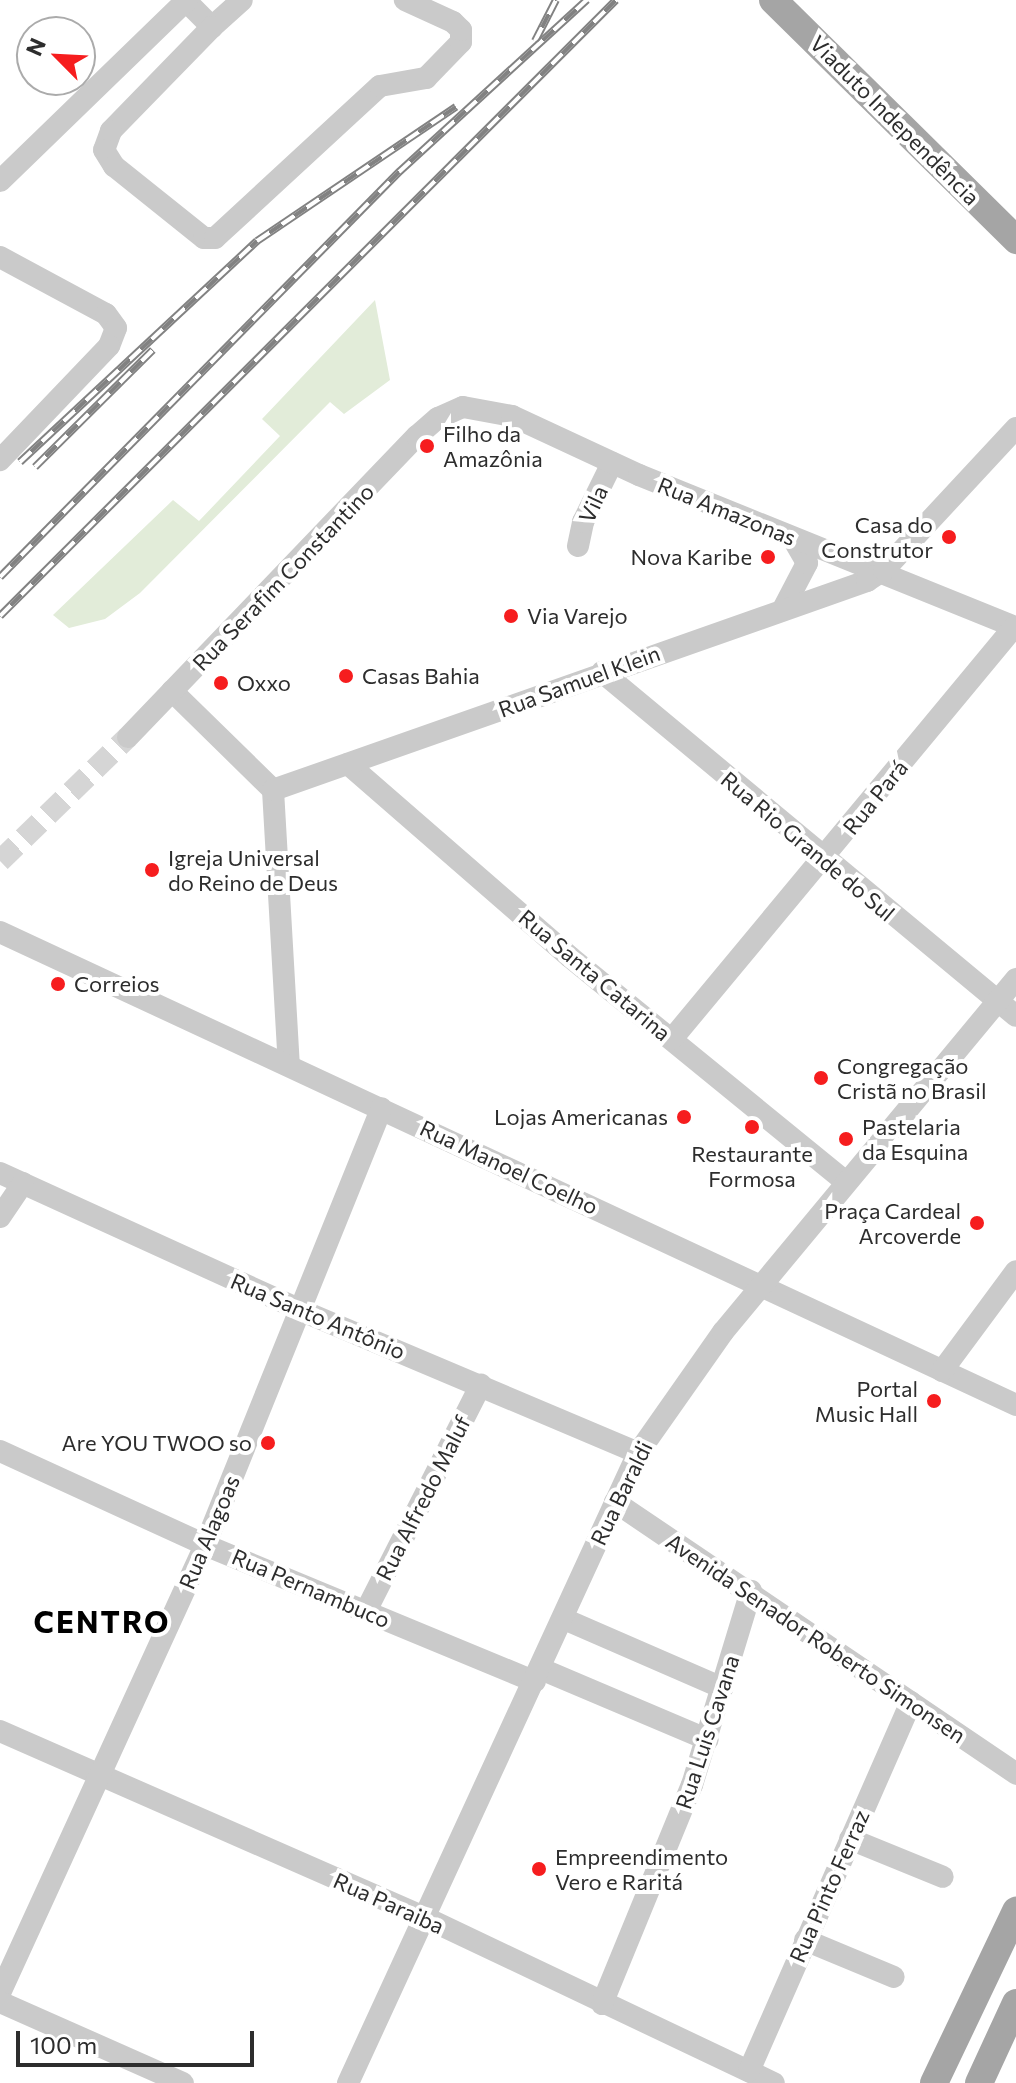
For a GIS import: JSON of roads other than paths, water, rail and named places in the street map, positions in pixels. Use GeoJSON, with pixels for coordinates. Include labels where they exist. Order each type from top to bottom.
{"type":"FeatureCollection","features":[{"type":"Feature","properties":{"kind":"main road","name":"Viaduto Independência"},"geometry":{"type":"LineString","coordinates":[[773,0],[1016,240]]}},
{"type":"Feature","properties":{"kind":"main road","name":"Viaduto Independência"},"geometry":{"type":"LineString","coordinates":[[798,0],[1016,213]]}},
{"type":"Feature","properties":{"kind":"main road"},"geometry":{"type":"LineString","coordinates":[[934,2083],[1016,1911]]}},
{"type":"Feature","properties":{"kind":"main road"},"geometry":{"type":"LineString","coordinates":[[979,2083],[1016,2003]]}},
{"type":"Feature","properties":{"kind":"street"},"geometry":{"type":"LineString","coordinates":[[242,0],[111,131],[104,150],[114,166],[204,238],[215,238],[380,86],[426,78],[461,42],[461,30],[453,22],[405,0]]}},
{"type":"Feature","properties":{"kind":"street"},"geometry":{"type":"LineString","coordinates":[[0,181],[186,1],[212,27]]}},
{"type":"Feature","properties":{"kind":"street"},"geometry":{"type":"LineString","coordinates":[[0,257],[106,314],[116,328],[109,346],[0,460]]}},
{"type":"Feature","properties":{"kind":"street","name":"Rua Amazonas"},"geometry":{"type":"LineString","coordinates":[[438,418],[463,407],[512,416],[612,463],[793,539],[884,570],[1015,627]]}},
{"type":"Feature","properties":{"kind":"street","name":"Rua Serafim Constantino"},"geometry":{"type":"LineString","coordinates":[[128,737],[438,418]]}},
{"type":"Feature","properties":{"kind":"street"},"geometry":{"type":"LineString","coordinates":[[884,570],[1016,428]]}},
{"type":"Feature","properties":{"kind":"street","name":"Vila"},"geometry":{"type":"LineString","coordinates":[[578,546],[583,522],[612,463]]}},
{"type":"Feature","properties":{"kind":"street"},"geometry":{"type":"LineString","coordinates":[[783,609],[807,563],[793,539]]}},
{"type":"Feature","properties":{"kind":"street","name":"Rua Samuel Klein"},"geometry":{"type":"LineString","coordinates":[[273,790],[783,609],[884,570]]}},
{"type":"Feature","properties":{"kind":"street","name":"Rua Pará"},"geometry":{"type":"LineString","coordinates":[[672,1039],[1015,627]]}},
{"type":"Feature","properties":{"kind":"street","name":"Rua Rio Grande do Sul"},"geometry":{"type":"LineString","coordinates":[[602,672],[823,860],[1016,1016]]}},
{"type":"Feature","properties":{"kind":"street"},"geometry":{"type":"LineString","coordinates":[[172,691],[273,790],[289,1065]]}},
{"type":"Feature","properties":{"kind":"street","name":"Rua Santa Catarina"},"geometry":{"type":"LineString","coordinates":[[348,764],[846,1182]]}},
{"type":"Feature","properties":{"kind":"street"},"geometry":{"type":"LineString","coordinates":[[0,912],[29,946]]}},
{"type":"Feature","properties":{"kind":"street","name":"Rua Manoel Coelho"},"geometry":{"type":"LineString","coordinates":[[0,932],[1016,1405]]}},
{"type":"Feature","properties":{"kind":"street","name":"Rua Baraldi"},"geometry":{"type":"LineString","coordinates":[[348,2083],[638,1453],[691,1372],[761,1284],[1016,979]]}},
{"type":"Feature","properties":{"kind":"street","name":"Rua Alagoas"},"geometry":{"type":"LineString","coordinates":[[0,1993],[205,1545],[382,1108]]}},
{"type":"Feature","properties":{"kind":"street","name":"Rua Santo Antônio"},"geometry":{"type":"LineString","coordinates":[[0,1173],[300,1310],[638,1453]]}},
{"type":"Feature","properties":{"kind":"street"},"geometry":{"type":"LineString","coordinates":[[0,1217],[23,1183]]}},
{"type":"Feature","properties":{"kind":"street"},"geometry":{"type":"LineString","coordinates":[[942,1371],[1016,1271]]}},
{"type":"Feature","properties":{"kind":"street","name":"Rua Alfredo Maluf"},"geometry":{"type":"LineString","coordinates":[[366,1611],[481,1384]]}},
{"type":"Feature","properties":{"kind":"street","name":"Rua Pernambuco"},"geometry":{"type":"LineString","coordinates":[[0,1451],[205,1545],[366,1611],[708,1740]]}},
{"type":"Feature","properties":{"kind":"street","name":"Avenida Senador Roberto Simonsen"},"geometry":{"type":"LineString","coordinates":[[615,1502],[751,1591],[1016,1774]]}},
{"type":"Feature","properties":{"kind":"street","name":"Rua Luis Cavana"},"geometry":{"type":"LineString","coordinates":[[602,2004],[708,1740],[751,1591]]}},
{"type":"Feature","properties":{"kind":"street"},"geometry":{"type":"LineString","coordinates":[[564,1619],[723,1688]]}},
{"type":"Feature","properties":{"kind":"street","name":"Rua Pinto Ferraz"},"geometry":{"type":"LineString","coordinates":[[749,2071],[911,1702]]}},
{"type":"Feature","properties":{"kind":"street","name":"Rua Paraiba"},"geometry":{"type":"LineString","coordinates":[[0,1731],[426,1918],[774,2083]]}},
{"type":"Feature","properties":{"kind":"street"},"geometry":{"type":"LineString","coordinates":[[850,1839],[943,1877]]}},
{"type":"Feature","properties":{"kind":"street"},"geometry":{"type":"LineString","coordinates":[[805,1940],[894,1977]]}},
{"type":"Feature","properties":{"kind":"street"},"geometry":{"type":"LineString","coordinates":[[0,2002],[183,2083]]}},
{"type":"Feature","properties":{"kind":"tunnel"},"geometry":{"type":"LineString","coordinates":[[0,861],[128,737]]}},
{"type":"Feature","properties":{"kind":"railway"},"geometry":{"type":"LineString","coordinates":[[535,41],[556,0]]}},
{"type":"Feature","properties":{"kind":"railway"},"geometry":{"type":"LineString","coordinates":[[0,577],[399,172],[587,0]]}},
{"type":"Feature","properties":{"kind":"railway"},"geometry":{"type":"LineString","coordinates":[[0,616],[616,0]]}},
{"type":"Feature","properties":{"kind":"railway"},"geometry":{"type":"LineString","coordinates":[[20,462],[257,241],[456,107]]}},
{"type":"Feature","properties":{"kind":"railway"},"geometry":{"type":"LineString","coordinates":[[35,467],[153,350]]}},
{"type":"Feature","properties":{"kind":"place","name":"Filho da Amazônia"},"geometry":{"type":"Point","coordinates":[427,446]}},
{"type":"Feature","properties":{"kind":"place","name":"Casa do Construtor"},"geometry":{"type":"Point","coordinates":[949,537]}},
{"type":"Feature","properties":{"kind":"place","name":"Nova Karibe"},"geometry":{"type":"Point","coordinates":[768,557]}},
{"type":"Feature","properties":{"kind":"place","name":"Via Varejo"},"geometry":{"type":"Point","coordinates":[511,616]}},
{"type":"Feature","properties":{"kind":"place","name":"Casas Bahia"},"geometry":{"type":"Point","coordinates":[346,676]}},
{"type":"Feature","properties":{"kind":"place","name":"Oxxo"},"geometry":{"type":"Point","coordinates":[221,683]}},
{"type":"Feature","properties":{"kind":"place","name":"Igreja Universal do Reino de Deus"},"geometry":{"type":"Point","coordinates":[152,870]}},
{"type":"Feature","properties":{"kind":"place","name":"Correios"},"geometry":{"type":"Point","coordinates":[58,984]}},
{"type":"Feature","properties":{"kind":"place","name":"Congregação Cristã no Brasil"},"geometry":{"type":"Point","coordinates":[821,1078]}},
{"type":"Feature","properties":{"kind":"place","name":"Lojas Americanas"},"geometry":{"type":"Point","coordinates":[684,1117]}},
{"type":"Feature","properties":{"kind":"place","name":"Restaurante Formosa"},"geometry":{"type":"Point","coordinates":[752,1127]}},
{"type":"Feature","properties":{"kind":"place","name":"Pastelaria da Esquina"},"geometry":{"type":"Point","coordinates":[846,1139]}},
{"type":"Feature","properties":{"kind":"place","name":"Praça Cardeal Arcoverde"},"geometry":{"type":"Point","coordinates":[977,1223]}},
{"type":"Feature","properties":{"kind":"place","name":"Portal Music Hall"},"geometry":{"type":"Point","coordinates":[934,1401]}},
{"type":"Feature","properties":{"kind":"place","name":"Are YOU TWOO so"},"geometry":{"type":"Point","coordinates":[268,1443]}},
{"type":"Feature","properties":{"kind":"place","name":"Empreendimento Vero e Raritá"},"geometry":{"type":"Point","coordinates":[539,1869]}},
{"type":"Feature","properties":{"kind":"district","name":"CENTRO"},"geometry":{"type":"Point","coordinates":[102,1621]}}]}
